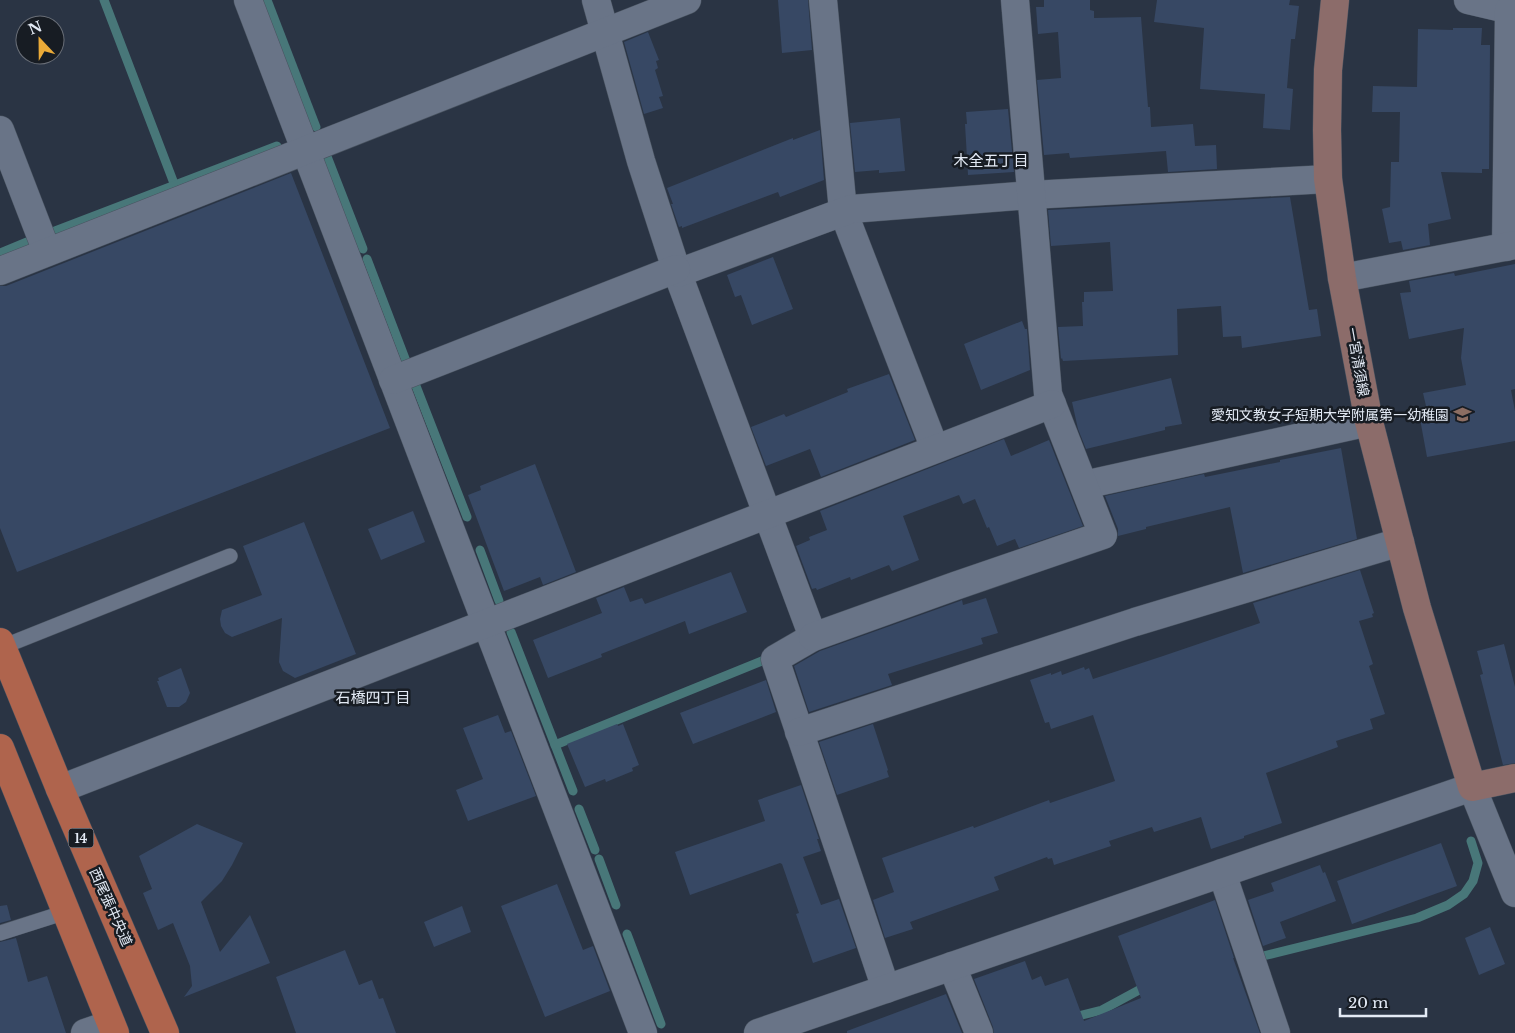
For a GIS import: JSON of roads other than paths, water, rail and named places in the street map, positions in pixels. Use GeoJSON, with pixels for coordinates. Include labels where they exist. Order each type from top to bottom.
{"type":"FeatureCollection","features":[{"type":"Feature","properties":{"kind":"main road","name":"一宮清須線"},"geometry":{"type":"LineString","coordinates":[[1335,0],[1328,70],[1328,179],[1342,278],[1369,422],[1416,608],[1472,787]]}},
{"type":"Feature","properties":{"kind":"main road","name":"西尾張中央道"},"geometry":{"type":"LineString","coordinates":[[1,644],[60,788],[165,1033]]}},
{"type":"Feature","properties":{"kind":"main road"},"geometry":{"type":"LineString","coordinates":[[0,748],[7,786],[66,912],[113,1028]]}},
{"type":"Feature","properties":{"kind":"main road"},"geometry":{"type":"LineString","coordinates":[[1472,787],[1515,778]]}},
{"type":"Feature","properties":{"kind":"street"},"geometry":{"type":"LineString","coordinates":[[248,0],[643,1033]]}},
{"type":"Feature","properties":{"kind":"street"},"geometry":{"type":"LineString","coordinates":[[596,0],[641,161],[677,271],[813,637]]}},
{"type":"Feature","properties":{"kind":"street"},"geometry":{"type":"LineString","coordinates":[[0,271],[687,0]]}},
{"type":"Feature","properties":{"kind":"street"},"geometry":{"type":"LineString","coordinates":[[823,0],[843,211],[935,449]]}},
{"type":"Feature","properties":{"kind":"street"},"geometry":{"type":"LineString","coordinates":[[886,989],[775,659],[813,637],[1103,535],[1048,394],[1015,0]]}},
{"type":"Feature","properties":{"kind":"street"},"geometry":{"type":"LineString","coordinates":[[1342,278],[1510,246],[1512,11],[1468,0]]}},
{"type":"Feature","properties":{"kind":"street"},"geometry":{"type":"LineString","coordinates":[[0,130],[47,252]]}},
{"type":"Feature","properties":{"kind":"street"},"geometry":{"type":"LineString","coordinates":[[393,380],[677,271],[851,209],[1031,195],[1328,179]]}},
{"type":"Feature","properties":{"kind":"street"},"geometry":{"type":"LineString","coordinates":[[60,788],[1052,404]]}},
{"type":"Feature","properties":{"kind":"street"},"geometry":{"type":"LineString","coordinates":[[1084,485],[1369,422]]}},
{"type":"Feature","properties":{"kind":"street"},"geometry":{"type":"LineString","coordinates":[[799,732],[1135,622],[1400,542]]}},
{"type":"Feature","properties":{"kind":"street"},"geometry":{"type":"LineString","coordinates":[[758,1033],[1472,787],[1515,893]]}},
{"type":"Feature","properties":{"kind":"street"},"geometry":{"type":"LineString","coordinates":[[1222,873],[1276,1033]]}},
{"type":"Feature","properties":{"kind":"street"},"geometry":{"type":"LineString","coordinates":[[952,966],[979,1033]]}},
{"type":"Feature","properties":{"kind":"street"},"geometry":{"type":"LineString","coordinates":[[85,1033],[113,1028]]}},
{"type":"Feature","properties":{"kind":"lane"},"geometry":{"type":"LineString","coordinates":[[1,644],[230,556]]}},
{"type":"Feature","properties":{"kind":"lane"},"geometry":{"type":"LineString","coordinates":[[0,932],[66,912]]}},
{"type":"Feature","properties":{"kind":"waterway"},"geometry":{"type":"LineString","coordinates":[[104,0],[175,186]]}},
{"type":"Feature","properties":{"kind":"waterway"},"geometry":{"type":"LineString","coordinates":[[267,0],[316,127]]}},
{"type":"Feature","properties":{"kind":"waterway"},"geometry":{"type":"LineString","coordinates":[[55,231],[277,146]]}},
{"type":"Feature","properties":{"kind":"waterway"},"geometry":{"type":"LineString","coordinates":[[326,154],[363,249]]}},
{"type":"Feature","properties":{"kind":"waterway"},"geometry":{"type":"LineString","coordinates":[[0,253],[27,242]]}},
{"type":"Feature","properties":{"kind":"waterway"},"geometry":{"type":"LineString","coordinates":[[367,259],[406,361]]}},
{"type":"Feature","properties":{"kind":"waterway"},"geometry":{"type":"LineString","coordinates":[[414,381],[467,517]]}},
{"type":"Feature","properties":{"kind":"waterway"},"geometry":{"type":"LineString","coordinates":[[480,550],[499,601]]}},
{"type":"Feature","properties":{"kind":"waterway"},"geometry":{"type":"LineString","coordinates":[[511,632],[573,791]]}},
{"type":"Feature","properties":{"kind":"waterway"},"geometry":{"type":"LineString","coordinates":[[555,745],[767,659]]}},
{"type":"Feature","properties":{"kind":"waterway"},"geometry":{"type":"LineString","coordinates":[[579,809],[595,850]]}},
{"type":"Feature","properties":{"kind":"waterway"},"geometry":{"type":"LineString","coordinates":[[1263,956],[1417,918],[1448,905],[1464,894],[1473,881],[1478,863],[1471,841]]}},
{"type":"Feature","properties":{"kind":"waterway"},"geometry":{"type":"LineString","coordinates":[[599,859],[616,905]]}},
{"type":"Feature","properties":{"kind":"waterway"},"geometry":{"type":"LineString","coordinates":[[627,934],[661,1024]]}},
{"type":"Feature","properties":{"kind":"waterway"},"geometry":{"type":"LineString","coordinates":[[1070,1018],[1102,1010],[1139,990],[1148,988]]}},
{"type":"Feature","properties":{"kind":"place","name":"愛知文教女子短期大学附属第一幼稚園"},"geometry":{"type":"Point","coordinates":[1463,415]}},
{"type":"Feature","properties":{"kind":"district","name":"木全五丁目"},"geometry":{"type":"Point","coordinates":[991,160]}},
{"type":"Feature","properties":{"kind":"district","name":"石橋四丁目"},"geometry":{"type":"Point","coordinates":[373,697]}}]}
